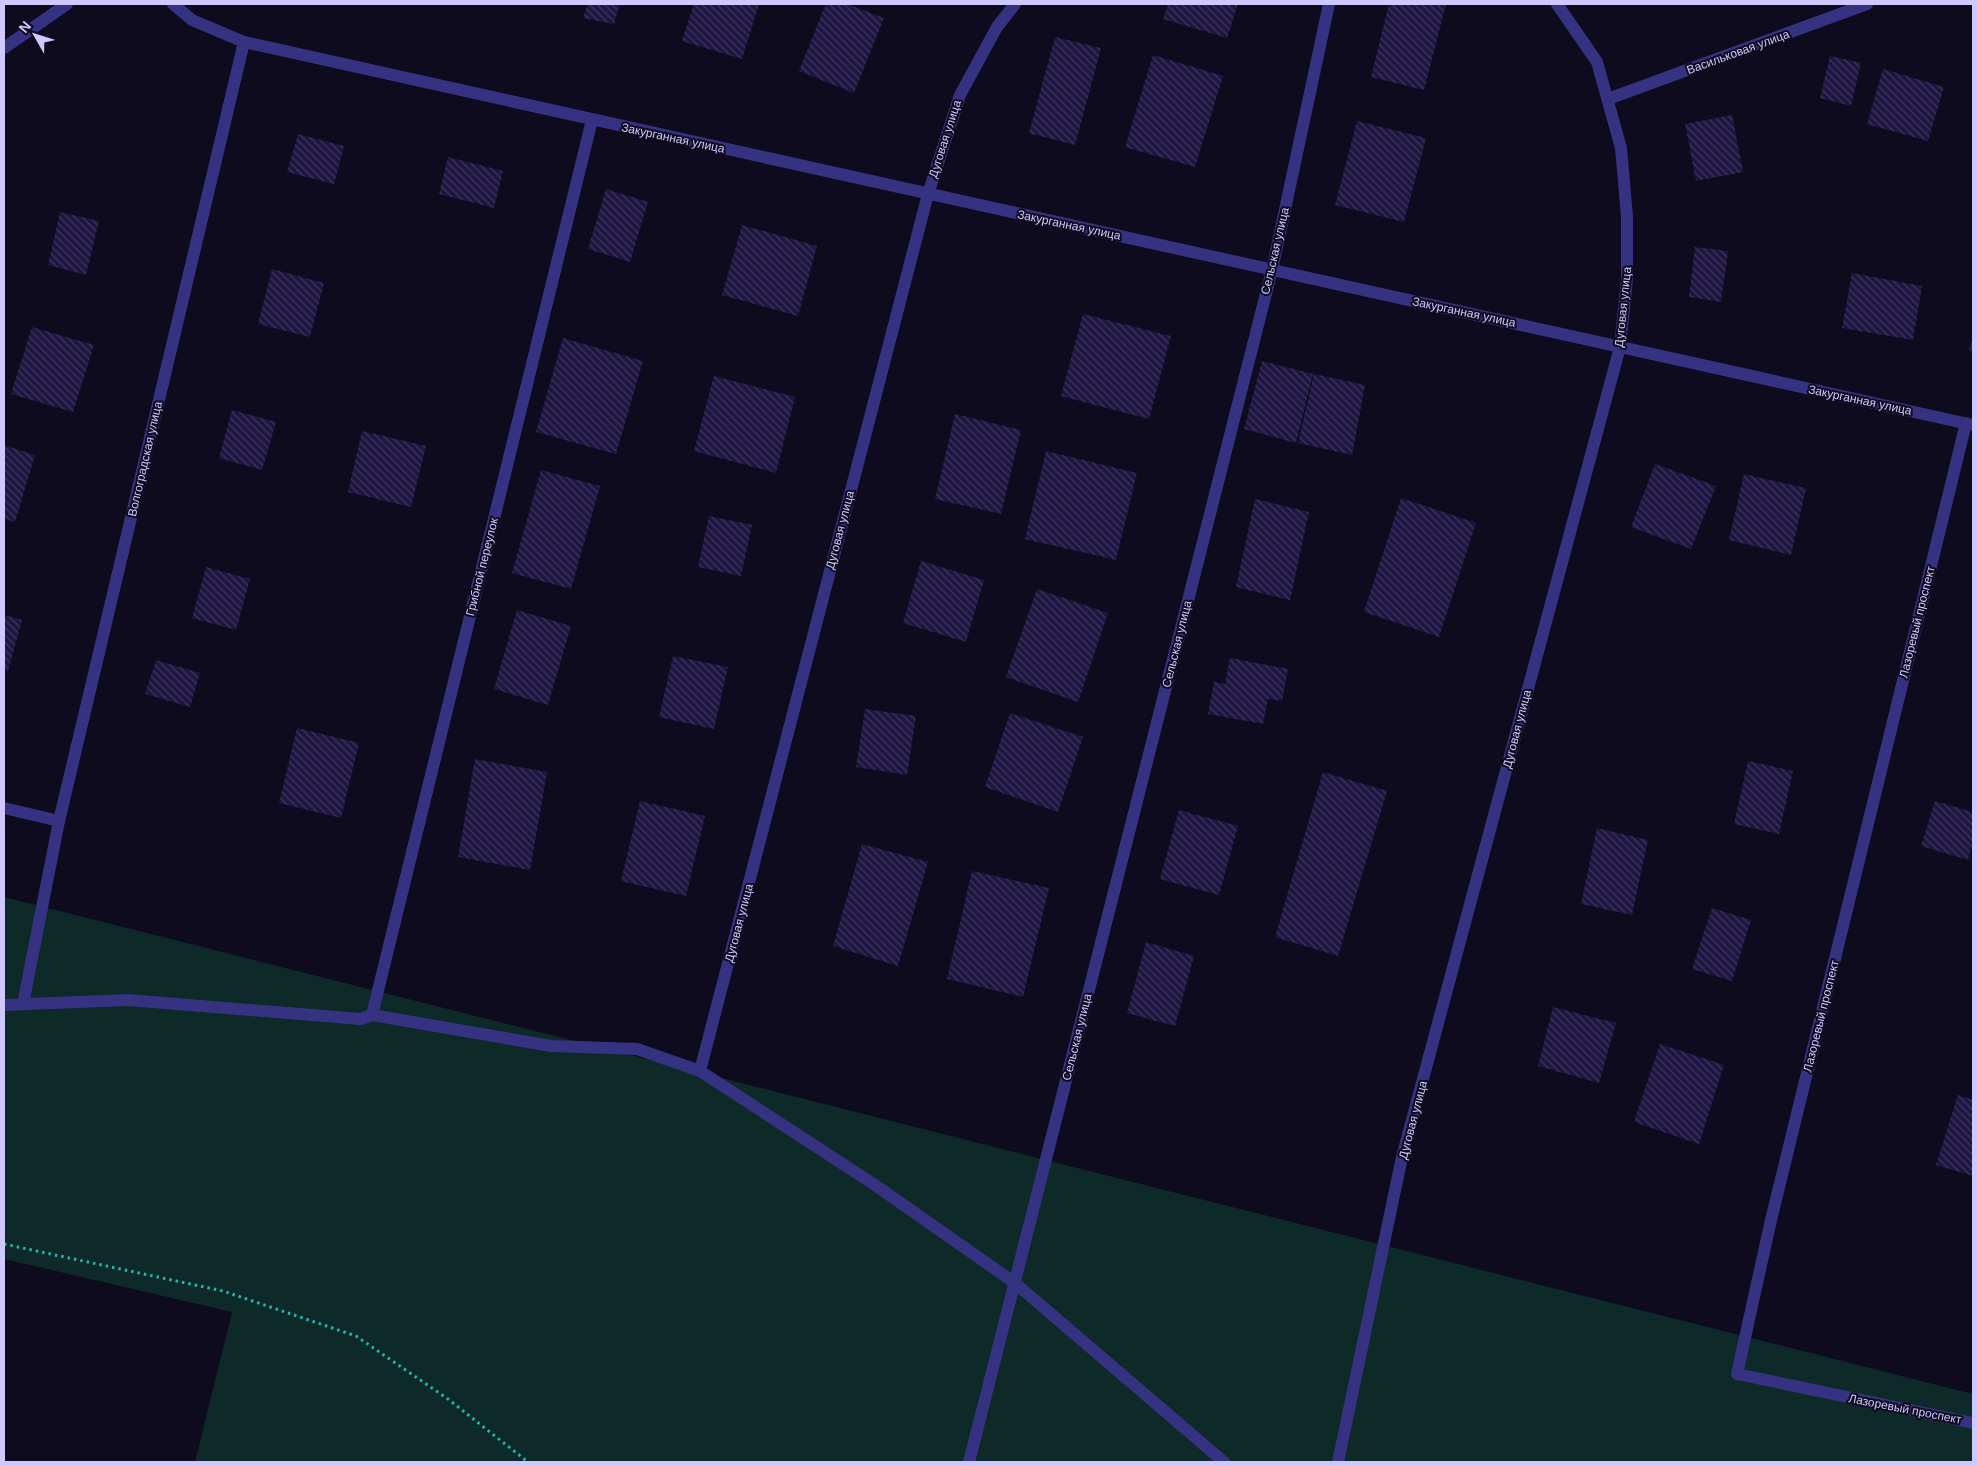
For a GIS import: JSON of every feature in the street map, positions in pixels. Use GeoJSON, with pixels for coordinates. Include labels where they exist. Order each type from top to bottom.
{"type":"FeatureCollection","features":[{"type":"Feature","properties":{"kind":"street"},"geometry":{"type":"LineString","coordinates":[[4,48],[67,4]]}},
{"type":"Feature","properties":{"kind":"street","name":"Закурганная улица"},"geometry":{"type":"LineString","coordinates":[[173,4],[192,20],[244,42],[1969,424]]}},
{"type":"Feature","properties":{"kind":"street","name":"Дуговая улица"},"geometry":{"type":"LineString","coordinates":[[700,1071],[928,194],[960,96],[997,27],[1014,4]]}},
{"type":"Feature","properties":{"kind":"street","name":"Сельская улица"},"geometry":{"type":"LineString","coordinates":[[969,1462],[1272,270],[1329,4]]}},
{"type":"Feature","properties":{"kind":"street","name":"Дуговая улица"},"geometry":{"type":"LineString","coordinates":[[1338,1462],[1402,1157],[1620,347],[1627,279],[1627,217],[1621,148],[1597,62],[1557,4]]}},
{"type":"Feature","properties":{"kind":"street","name":"Васильковая улица"},"geometry":{"type":"LineString","coordinates":[[1608,100],[1867,4]]}},
{"type":"Feature","properties":{"kind":"street","name":"Волгоградская улица"},"geometry":{"type":"LineString","coordinates":[[22,1004],[59,821],[244,42]]}},
{"type":"Feature","properties":{"kind":"street","name":"Грибной переулок"},"geometry":{"type":"LineString","coordinates":[[372,1015],[592,120]]}},
{"type":"Feature","properties":{"kind":"street","name":"Лазоревый проспект"},"geometry":{"type":"LineString","coordinates":[[1969,424],[1771,1220],[1737,1374],[1973,1423]]}},
{"type":"Feature","properties":{"kind":"street"},"geometry":{"type":"LineString","coordinates":[[4,808],[59,821]]}},
{"type":"Feature","properties":{"kind":"street"},"geometry":{"type":"LineString","coordinates":[[4,1005],[128,1000],[361,1019],[372,1015],[552,1046],[637,1049],[700,1071],[875,1185],[1015,1283],[1224,1462]]}},
{"type":"Feature","properties":{"kind":"path"},"geometry":{"type":"LineString","coordinates":[[4,1244],[223,1291],[356,1336],[448,1399],[528,1462]]}},
{"type":"Feature","properties":{"kind":"green space"},"geometry":{"type":"Polygon","coordinates":[[[4,897],[1973,1394],[1973,1462],[195,1462],[232,1312],[4,1259],[4,897]]]}},
{"type":"Feature","properties":{"kind":"building"},"geometry":{"type":"Polygon","coordinates":[[[588,4],[620,4],[614,24],[583,18],[588,4]]]}},
{"type":"Feature","properties":{"kind":"building"},"geometry":{"type":"Polygon","coordinates":[[[694,4],[759,4],[742,59],[682,41],[694,4]]]}},
{"type":"Feature","properties":{"kind":"building"},"geometry":{"type":"Polygon","coordinates":[[[826,4],[847,4],[884,18],[854,93],[799,71],[826,4]]]}},
{"type":"Feature","properties":{"kind":"building"},"geometry":{"type":"Polygon","coordinates":[[[1168,4],[1238,4],[1227,38],[1163,19],[1168,4]]]}},
{"type":"Feature","properties":{"kind":"building"},"geometry":{"type":"Polygon","coordinates":[[[1389,4],[1446,4],[1424,90],[1371,77],[1389,4]]]}},
{"type":"Feature","properties":{"kind":"building"},"geometry":{"type":"Polygon","coordinates":[[[1055,37],[1101,48],[1075,145],[1029,133],[1055,37]]]}},
{"type":"Feature","properties":{"kind":"building"},"geometry":{"type":"Polygon","coordinates":[[[1153,55],[1223,76],[1195,167],[1125,147],[1153,55]]]}},
{"type":"Feature","properties":{"kind":"building"},"geometry":{"type":"Polygon","coordinates":[[[1830,56],[1861,63],[1851,106],[1820,98],[1830,56]]]}},
{"type":"Feature","properties":{"kind":"building"},"geometry":{"type":"Polygon","coordinates":[[[1883,69],[1944,87],[1928,141],[1867,124],[1883,69]]]}},
{"type":"Feature","properties":{"kind":"building"},"geometry":{"type":"Polygon","coordinates":[[[1732,115],[1743,172],[1696,181],[1685,124],[1732,115]]]}},
{"type":"Feature","properties":{"kind":"building"},"geometry":{"type":"Polygon","coordinates":[[[1357,121],[1426,138],[1404,222],[1335,205],[1357,121]]]}},
{"type":"Feature","properties":{"kind":"building"},"geometry":{"type":"Polygon","coordinates":[[[298,134],[344,146],[334,184],[287,172],[298,134]]]}},
{"type":"Feature","properties":{"kind":"building"},"geometry":{"type":"Polygon","coordinates":[[[448,157],[503,171],[494,208],[439,194],[448,157]]]}},
{"type":"Feature","properties":{"kind":"building"},"geometry":{"type":"Polygon","coordinates":[[[606,189],[648,202],[630,262],[588,249],[606,189]]]}},
{"type":"Feature","properties":{"kind":"building"},"geometry":{"type":"Polygon","coordinates":[[[60,212],[99,221],[86,275],[48,265],[60,212]]]}},
{"type":"Feature","properties":{"kind":"building"},"geometry":{"type":"Polygon","coordinates":[[[742,225],[817,246],[798,316],[722,295],[742,225]]]}},
{"type":"Feature","properties":{"kind":"building"},"geometry":{"type":"Polygon","coordinates":[[[1695,247],[1728,251],[1721,302],[1689,297],[1695,247]]]}},
{"type":"Feature","properties":{"kind":"building"},"geometry":{"type":"Polygon","coordinates":[[[272,269],[324,283],[310,337],[258,324],[272,269]]]}},
{"type":"Feature","properties":{"kind":"building"},"geometry":{"type":"Polygon","coordinates":[[[1852,273],[1922,286],[1913,340],[1842,328],[1852,273]]]}},
{"type":"Feature","properties":{"kind":"building"},"geometry":{"type":"Polygon","coordinates":[[[1083,314],[1171,336],[1149,419],[1061,396],[1083,314]]]}},
{"type":"Feature","properties":{"kind":"building"},"geometry":{"type":"Polygon","coordinates":[[[32,327],[94,345],[73,412],[11,394],[32,327]]]}},
{"type":"Feature","properties":{"kind":"building"},"geometry":{"type":"Polygon","coordinates":[[[563,338],[643,361],[616,454],[536,432],[563,338]]]}},
{"type":"Feature","properties":{"kind":"building"},"geometry":{"type":"Polygon","coordinates":[[[1973,338],[1973,351],[1969,350],[1973,338]]]}},
{"type":"Feature","properties":{"kind":"building"},"geometry":{"type":"Polygon","coordinates":[[[1262,361],[1313,374],[1296,443],[1244,429],[1262,361]]]}},
{"type":"Feature","properties":{"kind":"building"},"geometry":{"type":"Polygon","coordinates":[[[1314,374],[1365,385],[1352,455],[1298,443],[1314,374]]]}},
{"type":"Feature","properties":{"kind":"building"},"geometry":{"type":"Polygon","coordinates":[[[714,376],[795,397],[776,473],[694,451],[714,376]]]}},
{"type":"Feature","properties":{"kind":"building"},"geometry":{"type":"Polygon","coordinates":[[[232,410],[276,422],[262,470],[219,458],[232,410]]]}},
{"type":"Feature","properties":{"kind":"building"},"geometry":{"type":"Polygon","coordinates":[[[955,414],[1021,430],[1001,514],[935,499],[955,414]]]}},
{"type":"Feature","properties":{"kind":"building"},"geometry":{"type":"Polygon","coordinates":[[[362,431],[426,446],[411,507],[348,492],[362,431]]]}},
{"type":"Feature","properties":{"kind":"building"},"geometry":{"type":"Polygon","coordinates":[[[4,445],[35,455],[15,522],[4,519],[4,445]]]}},
{"type":"Feature","properties":{"kind":"building"},"geometry":{"type":"Polygon","coordinates":[[[1046,451],[1137,473],[1116,560],[1025,539],[1046,451]]]}},
{"type":"Feature","properties":{"kind":"building"},"geometry":{"type":"Polygon","coordinates":[[[1655,464],[1716,486],[1691,549],[1631,527],[1655,464]]]}},
{"type":"Feature","properties":{"kind":"building"},"geometry":{"type":"Polygon","coordinates":[[[541,470],[600,486],[571,589],[512,573],[541,470]]]}},
{"type":"Feature","properties":{"kind":"building"},"geometry":{"type":"Polygon","coordinates":[[[1744,474],[1806,488],[1791,555],[1729,540],[1744,474]]]}},
{"type":"Feature","properties":{"kind":"building"},"geometry":{"type":"Polygon","coordinates":[[[1401,498],[1476,523],[1439,637],[1364,612],[1401,498]]]}},
{"type":"Feature","properties":{"kind":"building"},"geometry":{"type":"Polygon","coordinates":[[[1255,499],[1309,512],[1290,600],[1236,587],[1255,499]]]}},
{"type":"Feature","properties":{"kind":"building"},"geometry":{"type":"Polygon","coordinates":[[[709,516],[752,525],[741,576],[698,567],[709,516]]]}},
{"type":"Feature","properties":{"kind":"building"},"geometry":{"type":"Polygon","coordinates":[[[921,561],[984,580],[966,642],[903,623],[921,561]]]}},
{"type":"Feature","properties":{"kind":"building"},"geometry":{"type":"Polygon","coordinates":[[[206,567],[250,579],[236,630],[192,618],[206,567]]]}},
{"type":"Feature","properties":{"kind":"building"},"geometry":{"type":"Polygon","coordinates":[[[1037,589],[1108,613],[1078,702],[1006,677],[1037,589]]]}},
{"type":"Feature","properties":{"kind":"building"},"geometry":{"type":"Polygon","coordinates":[[[517,610],[571,626],[548,705],[494,689],[517,610]]]}},
{"type":"Feature","properties":{"kind":"building"},"geometry":{"type":"Polygon","coordinates":[[[4,615],[22,620],[8,671],[4,670],[4,615]]]}},
{"type":"Feature","properties":{"kind":"building"},"geometry":{"type":"Polygon","coordinates":[[[673,656],[728,667],[714,729],[659,717],[673,656]]]}},
{"type":"Feature","properties":{"kind":"building"},"geometry":{"type":"Polygon","coordinates":[[[1230,658],[1288,669],[1282,701],[1268,699],[1263,724],[1208,714],[1214,682],[1225,684],[1230,658]]]}},
{"type":"Feature","properties":{"kind":"building"},"geometry":{"type":"Polygon","coordinates":[[[156,660],[200,673],[190,707],[145,694],[156,660]]]}},
{"type":"Feature","properties":{"kind":"building"},"geometry":{"type":"Polygon","coordinates":[[[865,709],[916,716],[907,775],[856,767],[865,709]]]}},
{"type":"Feature","properties":{"kind":"building"},"geometry":{"type":"Polygon","coordinates":[[[1010,713],[1083,737],[1058,812],[985,787],[1010,713]]]}},
{"type":"Feature","properties":{"kind":"building"},"geometry":{"type":"Polygon","coordinates":[[[297,728],[359,743],[341,818],[279,803],[297,728]]]}},
{"type":"Feature","properties":{"kind":"building"},"geometry":{"type":"Polygon","coordinates":[[[475,759],[547,772],[530,870],[458,857],[475,759]]]}},
{"type":"Feature","properties":{"kind":"building"},"geometry":{"type":"Polygon","coordinates":[[[1748,761],[1793,771],[1779,834],[1734,824],[1748,761]]]}},
{"type":"Feature","properties":{"kind":"building"},"geometry":{"type":"Polygon","coordinates":[[[1323,772],[1387,791],[1338,956],[1275,937],[1323,772]]]}},
{"type":"Feature","properties":{"kind":"building"},"geometry":{"type":"Polygon","coordinates":[[[640,801],[705,816],[686,896],[621,881],[640,801]]]}},
{"type":"Feature","properties":{"kind":"building"},"geometry":{"type":"Polygon","coordinates":[[[1935,801],[1973,812],[1973,841],[1968,860],[1921,846],[1935,801]]]}},
{"type":"Feature","properties":{"kind":"building"},"geometry":{"type":"Polygon","coordinates":[[[1179,810],[1238,826],[1219,895],[1160,879],[1179,810]]]}},
{"type":"Feature","properties":{"kind":"building"},"geometry":{"type":"Polygon","coordinates":[[[1597,828],[1648,840],[1632,915],[1581,904],[1597,828]]]}},
{"type":"Feature","properties":{"kind":"building"},"geometry":{"type":"Polygon","coordinates":[[[862,844],[928,862],[898,966],[833,946],[862,844]]]}},
{"type":"Feature","properties":{"kind":"building"},"geometry":{"type":"Polygon","coordinates":[[[972,871],[1049,888],[1023,997],[947,979],[972,871]]]}},
{"type":"Feature","properties":{"kind":"building"},"geometry":{"type":"Polygon","coordinates":[[[1712,908],[1751,920],[1732,981],[1692,969],[1712,908]]]}},
{"type":"Feature","properties":{"kind":"building"},"geometry":{"type":"Polygon","coordinates":[[[1146,942],[1194,956],[1175,1026],[1127,1013],[1146,942]]]}},
{"type":"Feature","properties":{"kind":"building"},"geometry":{"type":"Polygon","coordinates":[[[1553,1007],[1616,1023],[1599,1083],[1538,1066],[1553,1007]]]}},
{"type":"Feature","properties":{"kind":"building"},"geometry":{"type":"Polygon","coordinates":[[[1660,1044],[1724,1065],[1699,1144],[1634,1122],[1660,1044]]]}},
{"type":"Feature","properties":{"kind":"building"},"geometry":{"type":"Polygon","coordinates":[[[1958,1095],[1973,1100],[1973,1176],[1936,1165],[1958,1095]]]}}]}
